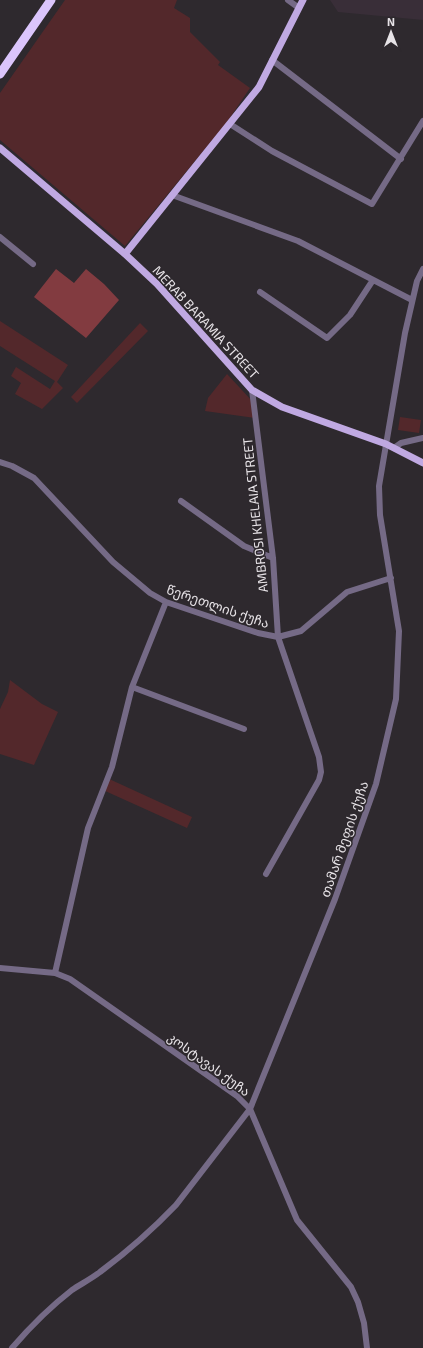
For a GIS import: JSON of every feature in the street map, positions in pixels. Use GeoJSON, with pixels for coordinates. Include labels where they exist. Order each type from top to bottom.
{"type":"FeatureCollection","features":[{"type":"Feature","properties":{"kind":"highway"},"geometry":{"type":"LineString","coordinates":[[0,74],[51,0]]}},
{"type":"Feature","properties":{"kind":"main road"},"geometry":{"type":"LineString","coordinates":[[125,254],[259,87],[303,0]]}},
{"type":"Feature","properties":{"kind":"main road","name":"MERAB BARAMIA STREET"},"geometry":{"type":"LineString","coordinates":[[0,148],[125,254],[157,284],[252,390],[282,407],[394,448],[423,463]]}},
{"type":"Feature","properties":{"kind":"street"},"geometry":{"type":"LineString","coordinates":[[288,0],[299,8]]}},
{"type":"Feature","properties":{"kind":"street"},"geometry":{"type":"LineString","coordinates":[[272,60],[401,159]]}},
{"type":"Feature","properties":{"kind":"street"},"geometry":{"type":"LineString","coordinates":[[230,124],[272,151],[372,204],[423,121]]}},
{"type":"Feature","properties":{"kind":"street"},"geometry":{"type":"LineString","coordinates":[[172,195],[298,241],[412,300]]}},
{"type":"Feature","properties":{"kind":"street"},"geometry":{"type":"LineString","coordinates":[[0,237],[33,264]]}},
{"type":"Feature","properties":{"kind":"street","name":"თამარ მეფის ქუჩა"},"geometry":{"type":"LineString","coordinates":[[12,1348],[57,1302],[139,1241],[169,1213],[250,1109],[337,894],[376,784],[396,699],[399,631],[380,515],[379,486],[396,382],[412,300],[417,281],[423,270]]}},
{"type":"Feature","properties":{"kind":"street"},"geometry":{"type":"LineString","coordinates":[[260,292],[327,338],[350,315],[373,280]]}},
{"type":"Feature","properties":{"kind":"street","name":"AMBROSI KHELAIA STREET"},"geometry":{"type":"LineString","coordinates":[[252,390],[273,558],[278,637],[319,757],[321,772],[319,780],[266,874]]}},
{"type":"Feature","properties":{"kind":"street"},"geometry":{"type":"LineString","coordinates":[[394,448],[401,443],[423,438]]}},
{"type":"Feature","properties":{"kind":"street","name":"წერეთლის ქუჩა"},"geometry":{"type":"LineString","coordinates":[[0,462],[12,466],[34,478],[113,562],[150,593],[166,602],[258,633],[278,637],[301,631],[347,592],[391,578]]}},
{"type":"Feature","properties":{"kind":"street"},"geometry":{"type":"LineString","coordinates":[[181,501],[244,546],[273,558]]}},
{"type":"Feature","properties":{"kind":"street"},"geometry":{"type":"LineString","coordinates":[[55,973],[88,828],[112,767],[132,687],[166,602]]}},
{"type":"Feature","properties":{"kind":"street"},"geometry":{"type":"LineString","coordinates":[[132,687],[244,729]]}},
{"type":"Feature","properties":{"kind":"street","name":"კოსტავას ქუჩა"},"geometry":{"type":"LineString","coordinates":[[0,968],[55,973],[70,979],[237,1096],[250,1109],[263,1134],[290,1207],[297,1220],[351,1287],[358,1302],[364,1323],[367,1348]]}},
{"type":"Feature","properties":{"kind":"shaded area"},"geometry":{"type":"Polygon","coordinates":[[[65,0],[177,0],[174,8],[190,18],[190,32],[220,62],[218,65],[250,88],[227,122],[125,246],[0,140],[0,93],[65,0]]]}},
{"type":"Feature","properties":{"kind":"shaded area"},"geometry":{"type":"Polygon","coordinates":[[[330,0],[423,0],[423,20],[338,12],[330,0]]]}},
{"type":"Feature","properties":{"kind":"shaded area"},"geometry":{"type":"Polygon","coordinates":[[[56,269],[74,283],[86,269],[104,284],[119,300],[86,338],[34,297],[56,269]]]}},
{"type":"Feature","properties":{"kind":"shaded area"},"geometry":{"type":"Polygon","coordinates":[[[0,321],[68,365],[57,382],[63,388],[42,409],[15,394],[21,383],[11,376],[16,367],[50,389],[55,381],[0,346],[0,321]]]}},
{"type":"Feature","properties":{"kind":"shaded area"},"geometry":{"type":"Polygon","coordinates":[[[140,323],[148,331],[77,403],[71,397],[140,323]]]}},
{"type":"Feature","properties":{"kind":"shaded area"},"geometry":{"type":"Polygon","coordinates":[[[227,374],[253,402],[255,418],[205,411],[208,398],[227,374]]]}},
{"type":"Feature","properties":{"kind":"shaded area"},"geometry":{"type":"Polygon","coordinates":[[[400,417],[421,420],[419,433],[398,430],[400,417]]]}},
{"type":"Feature","properties":{"kind":"shaded area"},"geometry":{"type":"Polygon","coordinates":[[[10,680],[42,704],[58,712],[34,765],[0,754],[0,709],[8,692],[10,680]]]}},
{"type":"Feature","properties":{"kind":"shaded area"},"geometry":{"type":"Polygon","coordinates":[[[107,778],[192,817],[187,828],[103,790],[107,778]]]}}]}
